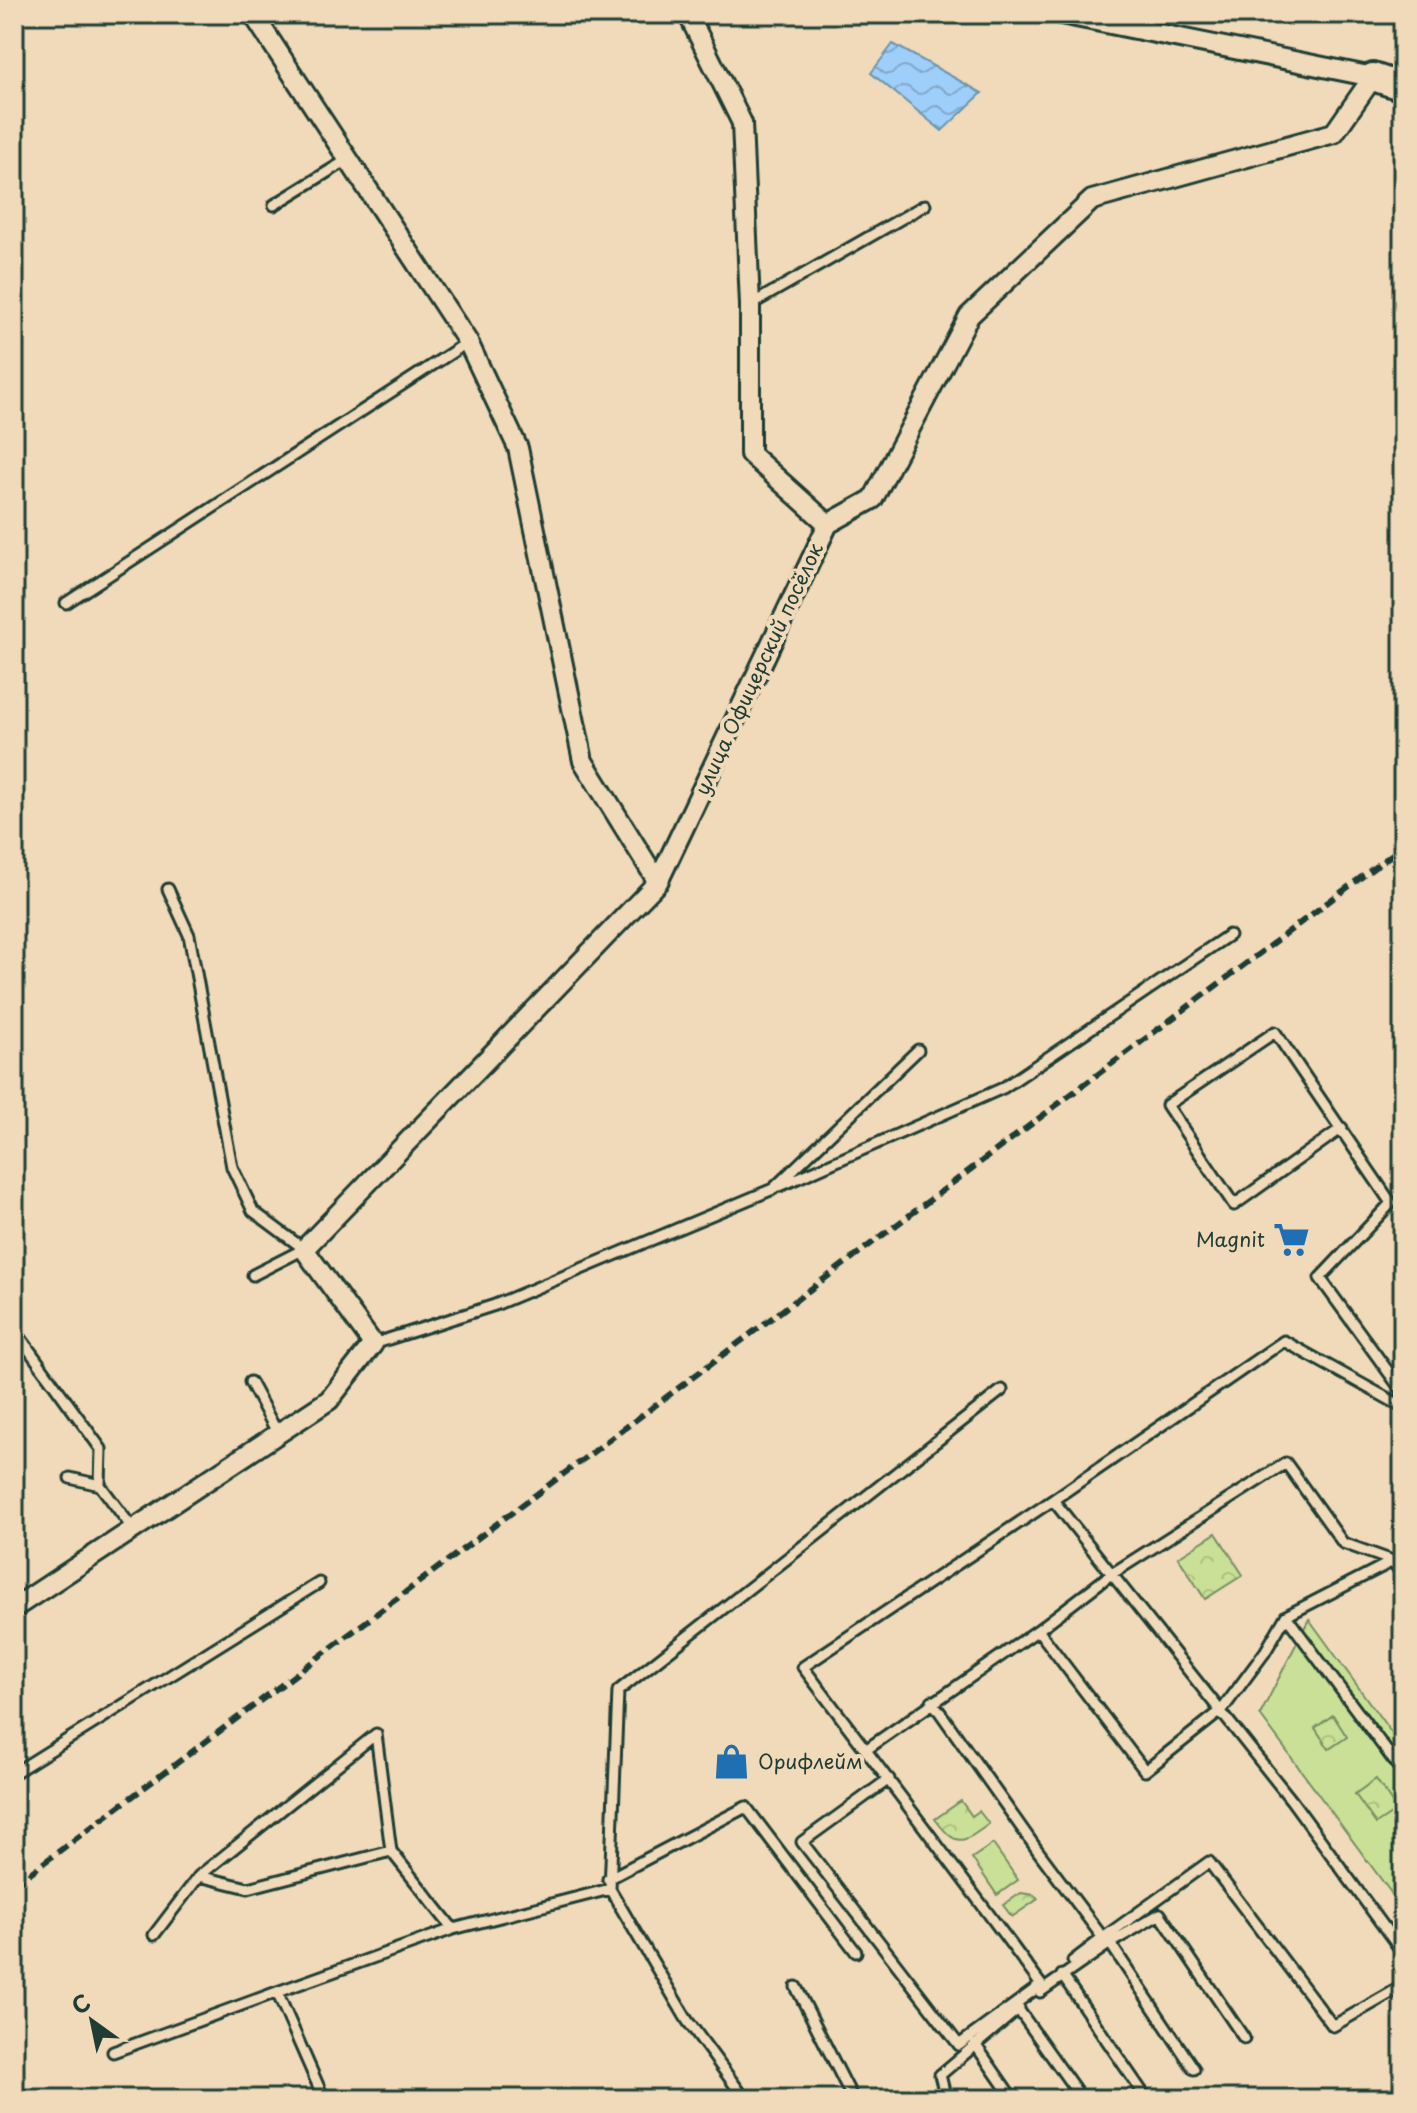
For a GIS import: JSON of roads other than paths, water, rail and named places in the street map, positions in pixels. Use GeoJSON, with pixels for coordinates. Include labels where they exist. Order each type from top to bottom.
{"type":"FeatureCollection","features":[{"type":"Feature","properties":{"kind":"street"},"geometry":{"type":"LineString","coordinates":[[253,14],[468,342],[518,448],[583,761],[658,882]]}},
{"type":"Feature","properties":{"kind":"street"},"geometry":{"type":"LineString","coordinates":[[688,14],[742,123],[750,305],[750,454],[828,524]]}},
{"type":"Feature","properties":{"kind":"street"},"geometry":{"type":"LineString","coordinates":[[1061,14],[1133,22],[1373,77],[1403,87]]}},
{"type":"Feature","properties":{"kind":"street","name":"улица Офицерский посёлок"},"geometry":{"type":"LineString","coordinates":[[304,1249],[658,882],[828,524],[873,499],[969,316],[1092,200],[1334,133],[1373,77]]}},
{"type":"Feature","properties":{"kind":"street"},"geometry":{"type":"LineString","coordinates":[[14,1608],[329,1400],[373,1344],[304,1249]]}},
{"type":"Feature","properties":{"kind":"lane"},"geometry":{"type":"LineString","coordinates":[[274,205],[347,160]]}},
{"type":"Feature","properties":{"kind":"lane"},"geometry":{"type":"LineString","coordinates":[[750,305],[925,205]]}},
{"type":"Feature","properties":{"kind":"lane"},"geometry":{"type":"LineString","coordinates":[[66,603],[468,342]]}},
{"type":"Feature","properties":{"kind":"lane"},"geometry":{"type":"LineString","coordinates":[[168,889],[189,935],[232,1167],[253,1211],[304,1249],[253,1275]]}},
{"type":"Feature","properties":{"kind":"lane"},"geometry":{"type":"LineString","coordinates":[[373,1344],[495,1305],[773,1189],[1003,1088],[1229,935]]}},
{"type":"Feature","properties":{"kind":"lane"},"geometry":{"type":"LineString","coordinates":[[1342,1128],[1234,1205],[1167,1105],[1275,1032],[1342,1128],[1391,1203],[1320,1278],[1403,1392]]}},
{"type":"Feature","properties":{"kind":"lane"},"geometry":{"type":"LineString","coordinates":[[773,1189],[918,1050]]}},
{"type":"Feature","properties":{"kind":"lane"},"geometry":{"type":"LineString","coordinates":[[14,1329],[101,1449],[100,1485],[134,1530]]}},
{"type":"Feature","properties":{"kind":"lane"},"geometry":{"type":"LineString","coordinates":[[1041,1985],[803,1667],[1284,1341],[1403,1407]]}},
{"type":"Feature","properties":{"kind":"lane"},"geometry":{"type":"LineString","coordinates":[[250,1382],[278,1434]]}},
{"type":"Feature","properties":{"kind":"lane"},"geometry":{"type":"LineString","coordinates":[[745,2099],[687,2020],[609,1884],[618,1691],[1002,1390]]}},
{"type":"Feature","properties":{"kind":"lane"},"geometry":{"type":"LineString","coordinates":[[867,1749],[1038,1630],[1110,1575],[1286,1463],[1343,1543],[1398,1561]]}},
{"type":"Feature","properties":{"kind":"lane"},"geometry":{"type":"LineString","coordinates":[[70,1478],[100,1485]]}},
{"type":"Feature","properties":{"kind":"lane"},"geometry":{"type":"LineString","coordinates":[[1053,1500],[1110,1575],[1222,1710],[1403,1953]]}},
{"type":"Feature","properties":{"kind":"lane"},"geometry":{"type":"LineString","coordinates":[[1398,1561],[1403,1576]]}},
{"type":"Feature","properties":{"kind":"lane"},"geometry":{"type":"LineString","coordinates":[[1038,1630],[1145,1771],[1222,1710],[1265,1652],[1286,1616],[1398,1561]]}},
{"type":"Feature","properties":{"kind":"lane"},"geometry":{"type":"LineString","coordinates":[[14,1773],[319,1583]]}},
{"type":"Feature","properties":{"kind":"lane"},"geometry":{"type":"LineString","coordinates":[[1286,1616],[1403,1773]]}},
{"type":"Feature","properties":{"kind":"lane"},"geometry":{"type":"LineString","coordinates":[[932,1701],[1106,1941],[1194,2069]]}},
{"type":"Feature","properties":{"kind":"lane"},"geometry":{"type":"LineString","coordinates":[[154,1935],[199,1876],[376,1734],[391,1851],[453,1929]]}},
{"type":"Feature","properties":{"kind":"lane"},"geometry":{"type":"LineString","coordinates":[[889,1779],[802,1842],[959,2045],[1106,1941],[1160,1914],[1244,2038]]}},
{"type":"Feature","properties":{"kind":"lane"},"geometry":{"type":"LineString","coordinates":[[113,2052],[453,1929],[609,1884],[746,1807],[856,1952]]}},
{"type":"Feature","properties":{"kind":"lane"},"geometry":{"type":"LineString","coordinates":[[199,1876],[248,1888],[391,1851]]}},
{"type":"Feature","properties":{"kind":"lane"},"geometry":{"type":"LineString","coordinates":[[946,2099],[940,2075],[1018,2009],[1209,1862],[1333,2026],[1403,1986]]}},
{"type":"Feature","properties":{"kind":"lane"},"geometry":{"type":"LineString","coordinates":[[1062,1975],[1147,2099]]}},
{"type":"Feature","properties":{"kind":"lane"},"geometry":{"type":"LineString","coordinates":[[796,1987],[853,2099]]}},
{"type":"Feature","properties":{"kind":"lane"},"geometry":{"type":"LineString","coordinates":[[277,1992],[324,2099]]}},
{"type":"Feature","properties":{"kind":"lane"},"geometry":{"type":"LineString","coordinates":[[1018,2009],[1082,2099]]}},
{"type":"Feature","properties":{"kind":"lane"},"geometry":{"type":"LineString","coordinates":[[975,2044],[1013,2099]]}},
{"type":"Feature","properties":{"kind":"water"},"geometry":{"type":"Polygon","coordinates":[[[893,44],[982,93],[942,131],[871,73],[893,44]]]}},
{"type":"Feature","properties":{"kind":"railway"},"geometry":{"type":"LineString","coordinates":[[14,1885],[1403,846]]}},
{"type":"Feature","properties":{"kind":"place","name":"Magnit"},"geometry":{"type":"Point","coordinates":[1291,1240]}},
{"type":"Feature","properties":{"kind":"place","name":"Орифлейм"},"geometry":{"type":"Point","coordinates":[732,1762]}}]}
